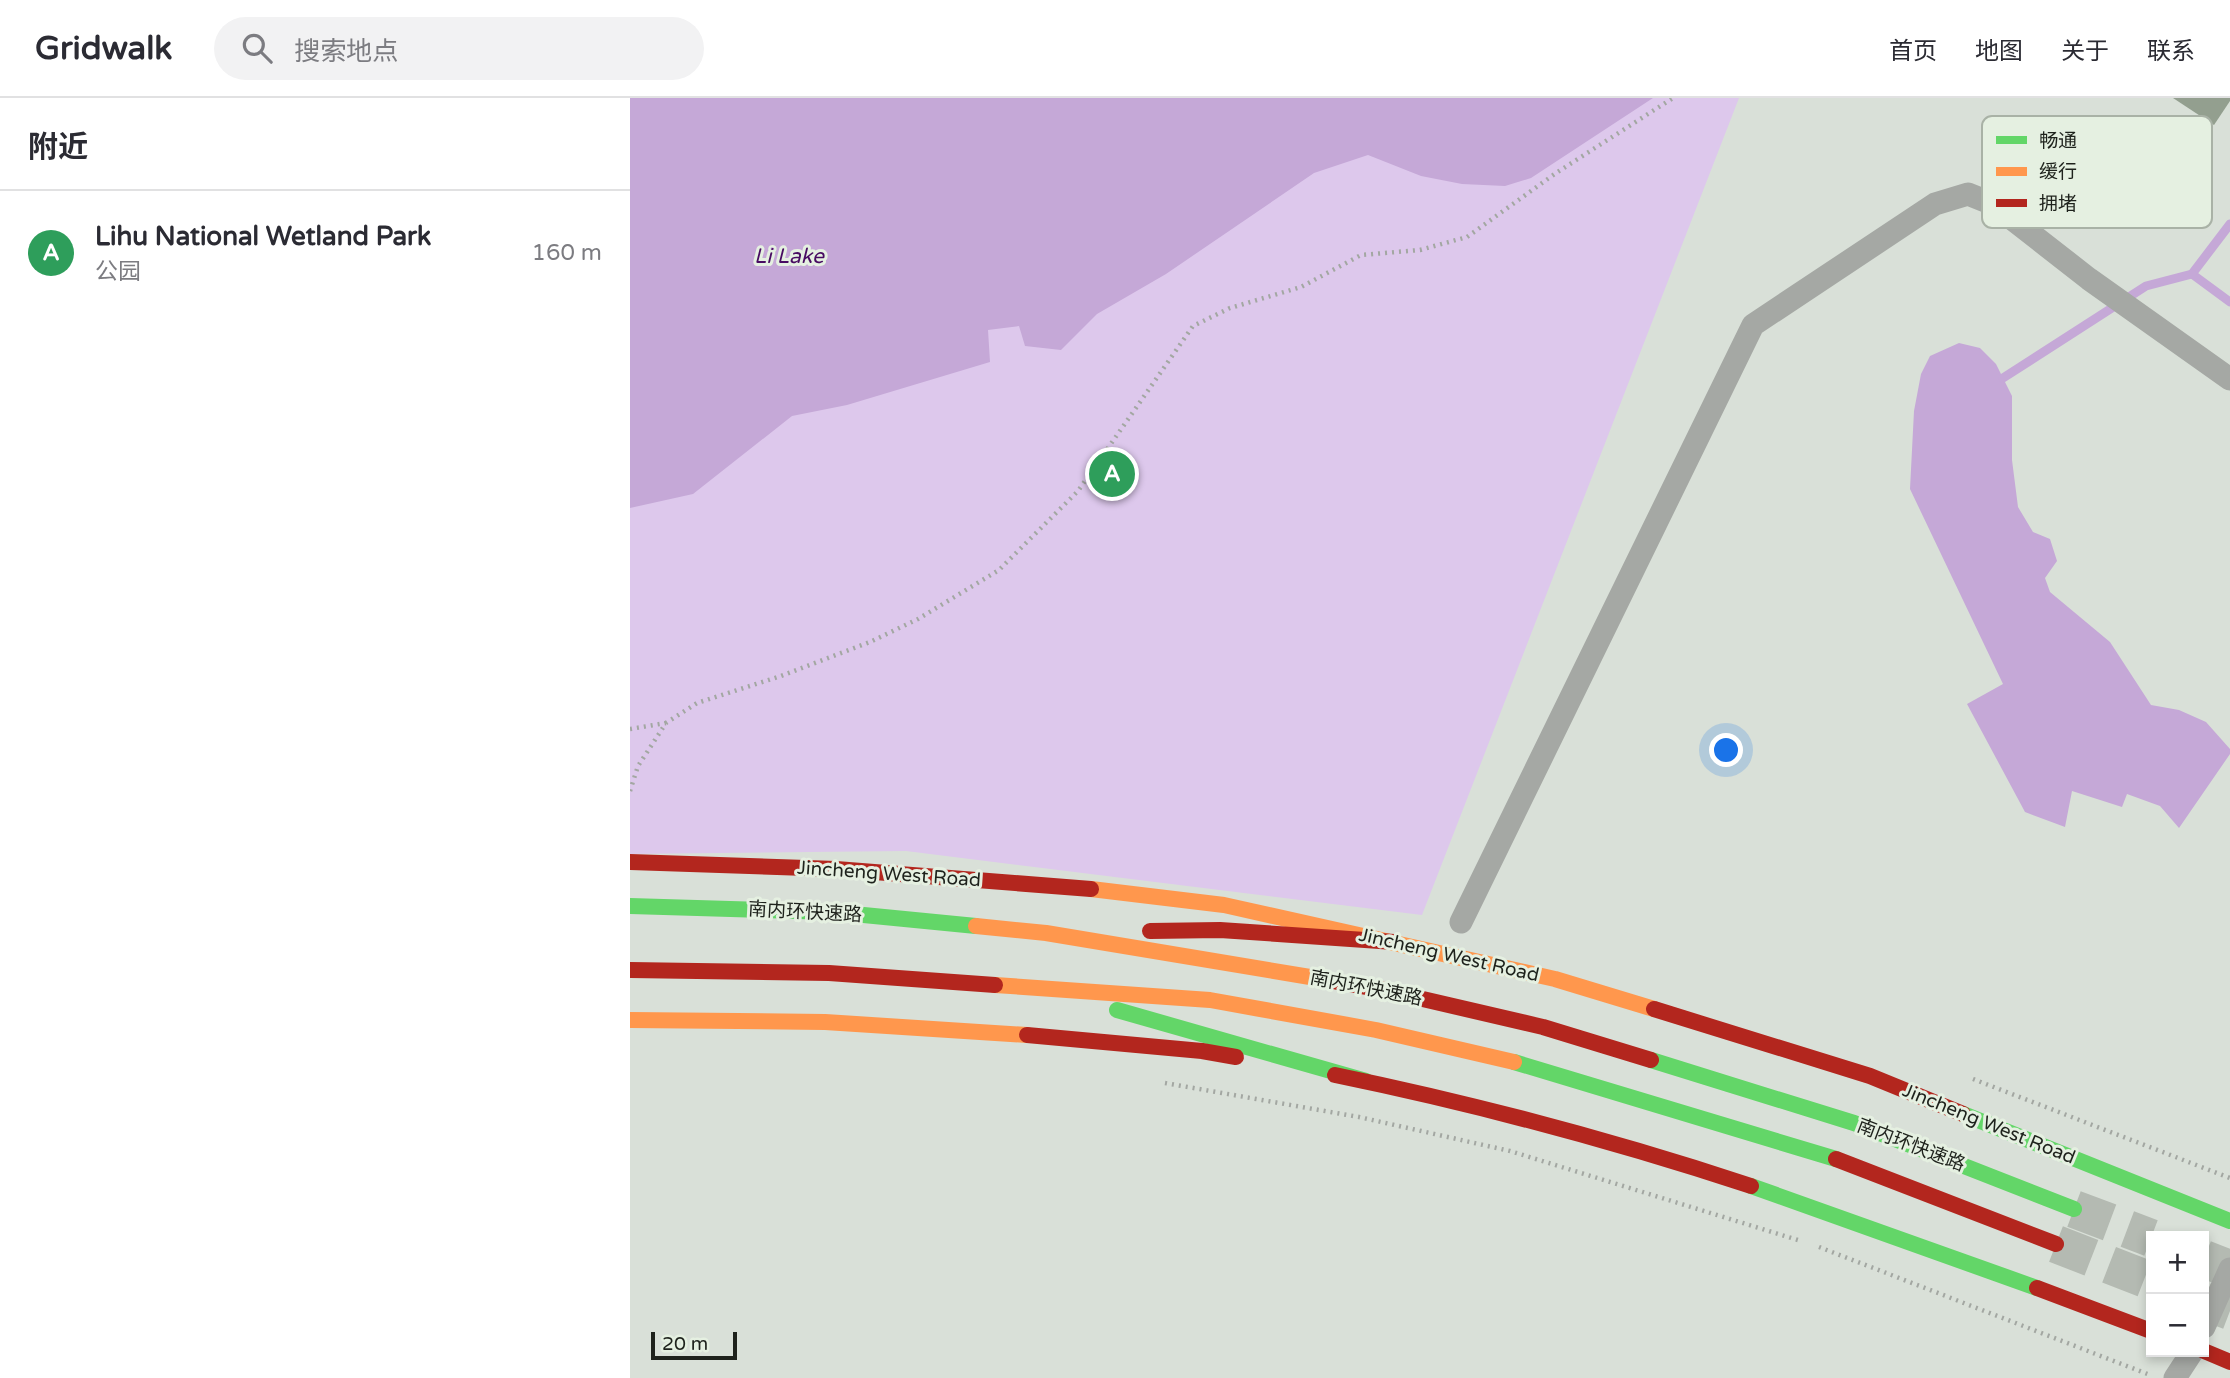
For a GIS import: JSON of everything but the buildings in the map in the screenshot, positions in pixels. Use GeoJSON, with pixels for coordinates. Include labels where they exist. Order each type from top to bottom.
{"type":"FeatureCollection","features":[{"type":"Feature","properties":{"kind":"main road","name":"Jincheng West Road"},"geometry":{"type":"LineString","coordinates":[[630,862],[836,869],[1052,884],[1224,905],[1394,942],[1555,979],[1870,1076],[2230,1222]]}},
{"type":"Feature","properties":{"kind":"main road","name":"南内环快速路"},"geometry":{"type":"LineString","coordinates":[[630,906],[833,912],[1046,933],[1371,988],[1543,1027],[1854,1123],[2074,1209]]}},
{"type":"Feature","properties":{"kind":"main road"},"geometry":{"type":"LineString","coordinates":[[1046,933],[1220,930],[1394,942]]}},
{"type":"Feature","properties":{"kind":"main road","name":"南内环快速路"},"geometry":{"type":"LineString","coordinates":[[630,970],[829,972],[1210,1000],[1376,1030],[1532,1066],[1840,1161],[2056,1244]]}},
{"type":"Feature","properties":{"kind":"main road"},"geometry":{"type":"LineString","coordinates":[[1041,988],[1366,1081]]}},
{"type":"Feature","properties":{"kind":"main road"},"geometry":{"type":"LineString","coordinates":[[630,1020],[825,1022],[1035,1036],[1202,1051],[1366,1081],[1519,1116],[1824,1210],[2146,1329]]}},
{"type":"Feature","properties":{"kind":"main road"},"geometry":{"type":"LineString","coordinates":[[2209,1353],[2230,1362]]}},
{"type":"Feature","properties":{"kind":"street"},"geometry":{"type":"LineString","coordinates":[[1461,922],[1753,325],[1935,204],[1968,194],[1982,200]]}},
{"type":"Feature","properties":{"kind":"street"},"geometry":{"type":"LineString","coordinates":[[2024,228],[2090,279],[2230,379]]}},
{"type":"Feature","properties":{"kind":"street"},"geometry":{"type":"LineString","coordinates":[[2209,1316],[2230,1269]]}},
{"type":"Feature","properties":{"kind":"street"},"geometry":{"type":"LineString","coordinates":[[2175,1378],[2189,1357]]}},
{"type":"Feature","properties":{"kind":"path"},"geometry":{"type":"LineString","coordinates":[[630,791],[638,766],[666,723],[696,703],[781,676],[870,642],[918,619],[999,570],[1078,491],[1193,326],[1230,308],[1301,287],[1361,255],[1420,250],[1467,237],[1556,173],[1673,98]]}},
{"type":"Feature","properties":{"kind":"path"},"geometry":{"type":"LineString","coordinates":[[630,729],[666,723]]}},
{"type":"Feature","properties":{"kind":"path"},"geometry":{"type":"LineString","coordinates":[[1156,1082],[1359,1116],[1522,1155],[1812,1244],[2157,1378]]}},
{"type":"Feature","properties":{"kind":"shaded area"},"geometry":{"type":"Polygon","coordinates":[[[630,98],[1739,98],[1422,915],[906,851],[630,854],[630,98]]]}},
{"type":"Feature","properties":{"kind":"water","name":"Li Lake"},"geometry":{"type":"Polygon","coordinates":[[[630,98],[1653,98],[1531,178],[1505,186],[1462,184],[1421,176],[1368,155],[1314,173],[1166,274],[1097,314],[1061,350],[1025,346],[1019,326],[988,330],[990,362],[847,405],[792,416],[693,494],[630,508],[630,98]]]}},
{"type":"Feature","properties":{"kind":"water"},"geometry":{"type":"Polygon","coordinates":[[[1959,343],[1980,348],[1996,364],[2012,396],[2012,460],[2018,507],[2033,532],[2050,539],[2057,561],[2045,578],[2050,592],[2110,642],[2151,705],[2179,710],[2206,722],[2230,749],[2230,754],[2179,828],[2160,806],[2127,794],[2122,807],[2072,791],[2065,827],[2025,812],[1967,704],[2003,684],[1910,489],[1914,411],[1921,374],[1930,356],[1959,343]]]}},
{"type":"Feature","properties":{"kind":"waterway"},"geometry":{"type":"LineString","coordinates":[[2230,224],[2192,274],[2230,302]]}},
{"type":"Feature","properties":{"kind":"waterway"},"geometry":{"type":"LineString","coordinates":[[2003,378],[2146,286],[2192,274]]}},
{"type":"Feature","properties":{"kind":"tunnel"},"geometry":{"type":"LineString","coordinates":[[2074,1209],[2146,1236]]}},
{"type":"Feature","properties":{"kind":"tunnel"},"geometry":{"type":"LineString","coordinates":[[2056,1244],[2146,1279]]}},
{"type":"Feature","properties":{"kind":"tunnel"},"geometry":{"type":"LineString","coordinates":[[2209,1261],[2230,1269]]}},
{"type":"Feature","properties":{"kind":"tunnel"},"geometry":{"type":"LineString","coordinates":[[2209,1303],[2230,1311]]}},
{"type":"Feature","properties":{"kind":"traffic: fast"},"geometry":{"type":"LineString","coordinates":[[630,906],[833,912],[976,926]]}},
{"type":"Feature","properties":{"kind":"traffic: fast"},"geometry":{"type":"LineString","coordinates":[[1117,1010],[1366,1081]]}},
{"type":"Feature","properties":{"kind":"traffic: fast"},"geometry":{"type":"LineString","coordinates":[[1651,1060],[1854,1123],[2074,1209]]}},
{"type":"Feature","properties":{"kind":"traffic: fast"},"geometry":{"type":"LineString","coordinates":[[1514,1062],[1836,1159]]}},
{"type":"Feature","properties":{"kind":"traffic: fast"},"geometry":{"type":"LineString","coordinates":[[1963,1114],[2230,1221]]}},
{"type":"Feature","properties":{"kind":"traffic: fast"},"geometry":{"type":"LineString","coordinates":[[1751,1186],[2037,1288]]}},
{"type":"Feature","properties":{"kind":"traffic: slow"},"geometry":{"type":"LineString","coordinates":[[1091,889],[1224,905],[1555,979],[1654,1009]]}},
{"type":"Feature","properties":{"kind":"traffic: slow"},"geometry":{"type":"LineString","coordinates":[[976,926],[1046,933],[1322,979]]}},
{"type":"Feature","properties":{"kind":"traffic: slow"},"geometry":{"type":"LineString","coordinates":[[995,985],[1210,1000],[1376,1030],[1514,1062]]}},
{"type":"Feature","properties":{"kind":"traffic: slow"},"geometry":{"type":"LineString","coordinates":[[630,1020],[825,1022],[1027,1035]]}},
{"type":"Feature","properties":{"kind":"traffic: jam"},"geometry":{"type":"LineString","coordinates":[[630,862],[836,869],[1091,889]]}},
{"type":"Feature","properties":{"kind":"traffic: jam"},"geometry":{"type":"LineString","coordinates":[[1150,931],[1220,930],[1394,942]]}},
{"type":"Feature","properties":{"kind":"traffic: jam"},"geometry":{"type":"LineString","coordinates":[[630,970],[829,973],[995,985]]}},
{"type":"Feature","properties":{"kind":"traffic: jam"},"geometry":{"type":"LineString","coordinates":[[1322,979],[1384,990],[1543,1027],[1651,1060]]}},
{"type":"Feature","properties":{"kind":"traffic: jam"},"geometry":{"type":"LineString","coordinates":[[1654,1009],[1870,1076],[1963,1114]]}},
{"type":"Feature","properties":{"kind":"traffic: jam"},"geometry":{"type":"LineString","coordinates":[[1027,1035],[1202,1051],[1236,1057]]}},
{"type":"Feature","properties":{"kind":"traffic: jam"},"geometry":{"type":"LineString","coordinates":[[1335,1075],[1544,1124],[1751,1186]]}},
{"type":"Feature","properties":{"kind":"traffic: jam"},"geometry":{"type":"LineString","coordinates":[[1836,1159],[2056,1244]]}},
{"type":"Feature","properties":{"kind":"traffic: jam"},"geometry":{"type":"LineString","coordinates":[[2037,1288],[2146,1329]]}},
{"type":"Feature","properties":{"kind":"traffic: jam"},"geometry":{"type":"LineString","coordinates":[[2209,1353],[2230,1362]]}},
{"type":"Feature","properties":{"kind":"place","name":"Lihu National Wetland Park"},"geometry":{"type":"Point","coordinates":[1112,474]}}]}
